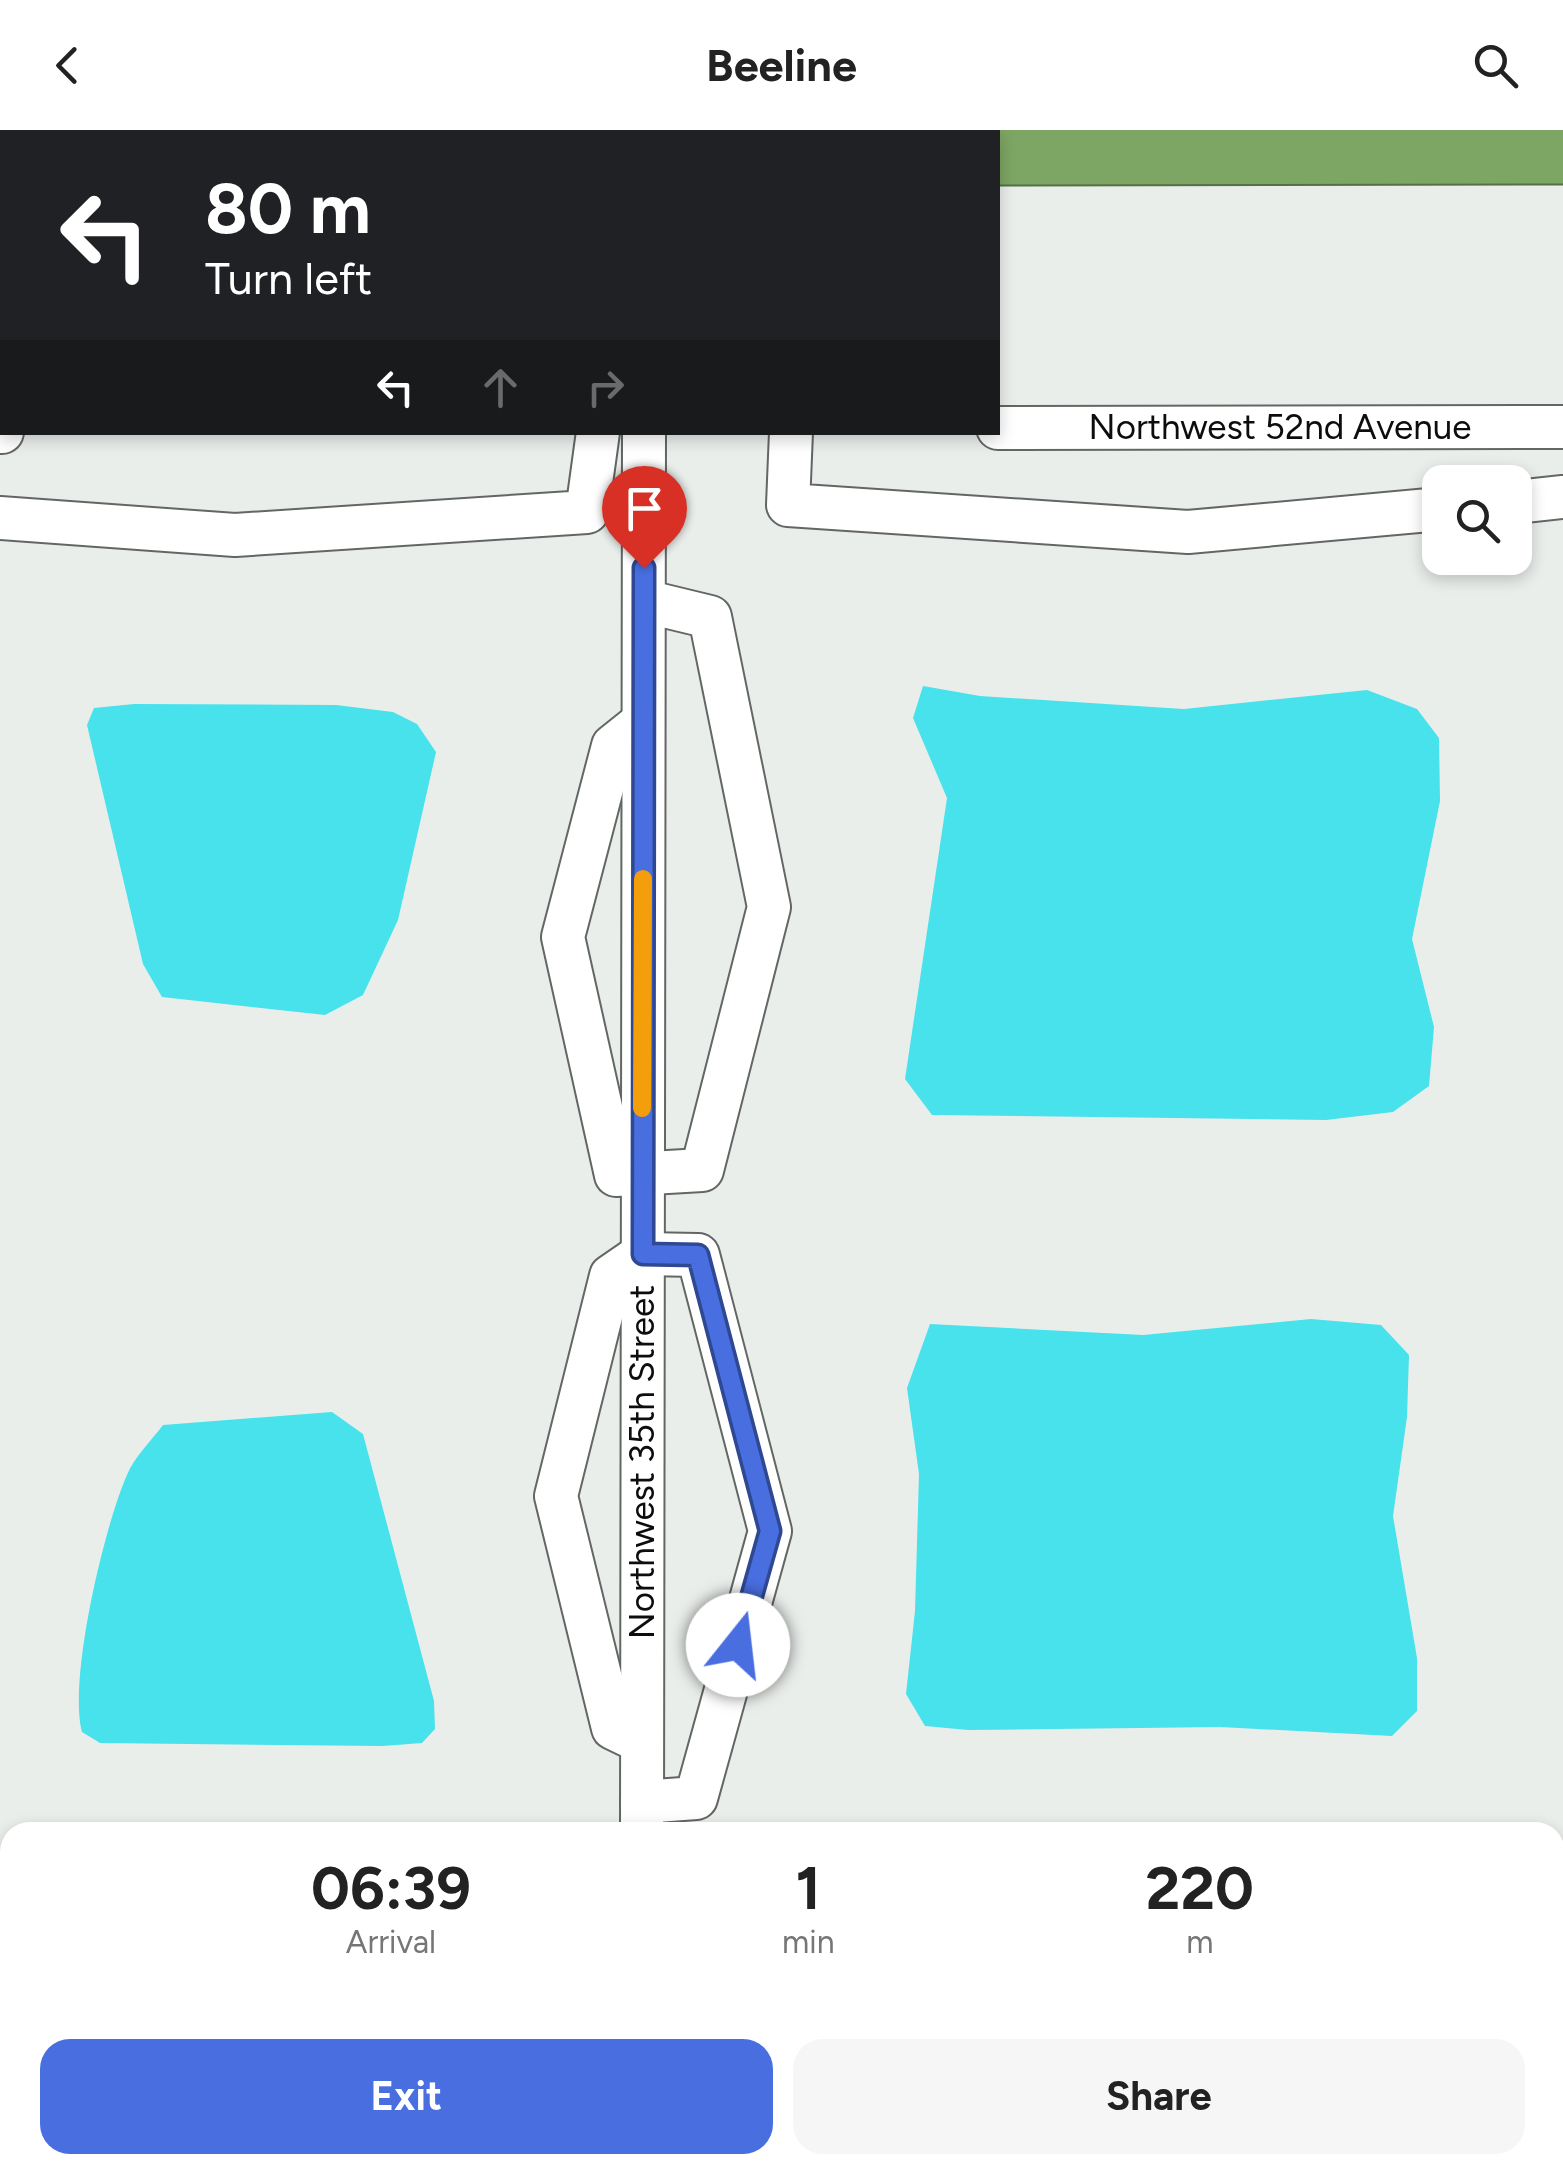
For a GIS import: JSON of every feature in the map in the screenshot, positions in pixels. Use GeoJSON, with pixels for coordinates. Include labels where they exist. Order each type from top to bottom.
{"type":"FeatureCollection","features":[{"type":"Feature","properties":{"kind":"highway"},"geometry":{"type":"LineString","coordinates":[[1000,157],[1563,156]]}},
{"type":"Feature","properties":{"kind":"street","name":"Northwest 52nd Avenue"},"geometry":{"type":"LineString","coordinates":[[1000,428],[1563,426]]}},
{"type":"Feature","properties":{"kind":"street"},"geometry":{"type":"LineString","coordinates":[[0,518],[235,535],[586,512],[598,435]]}},
{"type":"Feature","properties":{"kind":"street","name":"Northwest 35th Street"},"geometry":{"type":"LineString","coordinates":[[642,1818],[644,435]]}},
{"type":"Feature","properties":{"kind":"street"},"geometry":{"type":"LineString","coordinates":[[791,435],[788,506],[1188,532],[1422,511]]}},
{"type":"Feature","properties":{"kind":"street"},"geometry":{"type":"LineString","coordinates":[[1532,500],[1563,497]]}},
{"type":"Feature","properties":{"kind":"street"},"geometry":{"type":"LineString","coordinates":[[643,722],[613,746],[563,937],[616,1174],[702,1170],[769,907],[710,617],[644,601]]}},
{"type":"Feature","properties":{"kind":"street"},"geometry":{"type":"LineString","coordinates":[[642,1742],[613,1728],[556,1496],[611,1276],[643,1254],[698,1255],[770,1531],[696,1798],[642,1818]]}},
{"type":"Feature","properties":{"kind":"water"},"geometry":{"type":"Polygon","coordinates":[[[923,686],[980,696],[1184,709],[1367,690],[1417,709],[1439,738],[1440,801],[1412,939],[1434,1027],[1429,1086],[1393,1112],[1326,1120],[932,1115],[905,1079],[947,798],[913,718],[923,686]]]}},
{"type":"Feature","properties":{"kind":"water"},"geometry":{"type":"Polygon","coordinates":[[[134,704],[336,705],[393,712],[417,724],[436,752],[398,920],[363,995],[325,1015],[162,997],[143,964],[87,725],[94,708],[134,704]]]}},
{"type":"Feature","properties":{"kind":"water"},"geometry":{"type":"Polygon","coordinates":[[[1311,1319],[1381,1325],[1409,1355],[1407,1417],[1393,1516],[1417,1658],[1417,1711],[1392,1736],[1220,1727],[968,1730],[925,1726],[906,1694],[915,1611],[919,1474],[907,1388],[930,1324],[1143,1335],[1311,1319]]]}},
{"type":"Feature","properties":{"kind":"water"},"geometry":{"type":"Polygon","coordinates":[[[332,1412],[363,1434],[434,1701],[435,1729],[422,1743],[383,1746],[100,1743],[82,1732],[80,1677],[99,1565],[130,1468],[144,1449],[163,1425],[332,1412]]]}},
{"type":"Feature","properties":{"kind":"slow traffic"},"geometry":{"type":"LineString","coordinates":[[642,1108],[643,879]]}},
{"type":"Feature","properties":{"kind":"route"},"geometry":{"type":"LineString","coordinates":[[644,568],[643,1254],[698,1255],[770,1531],[738,1645]]}}]}
